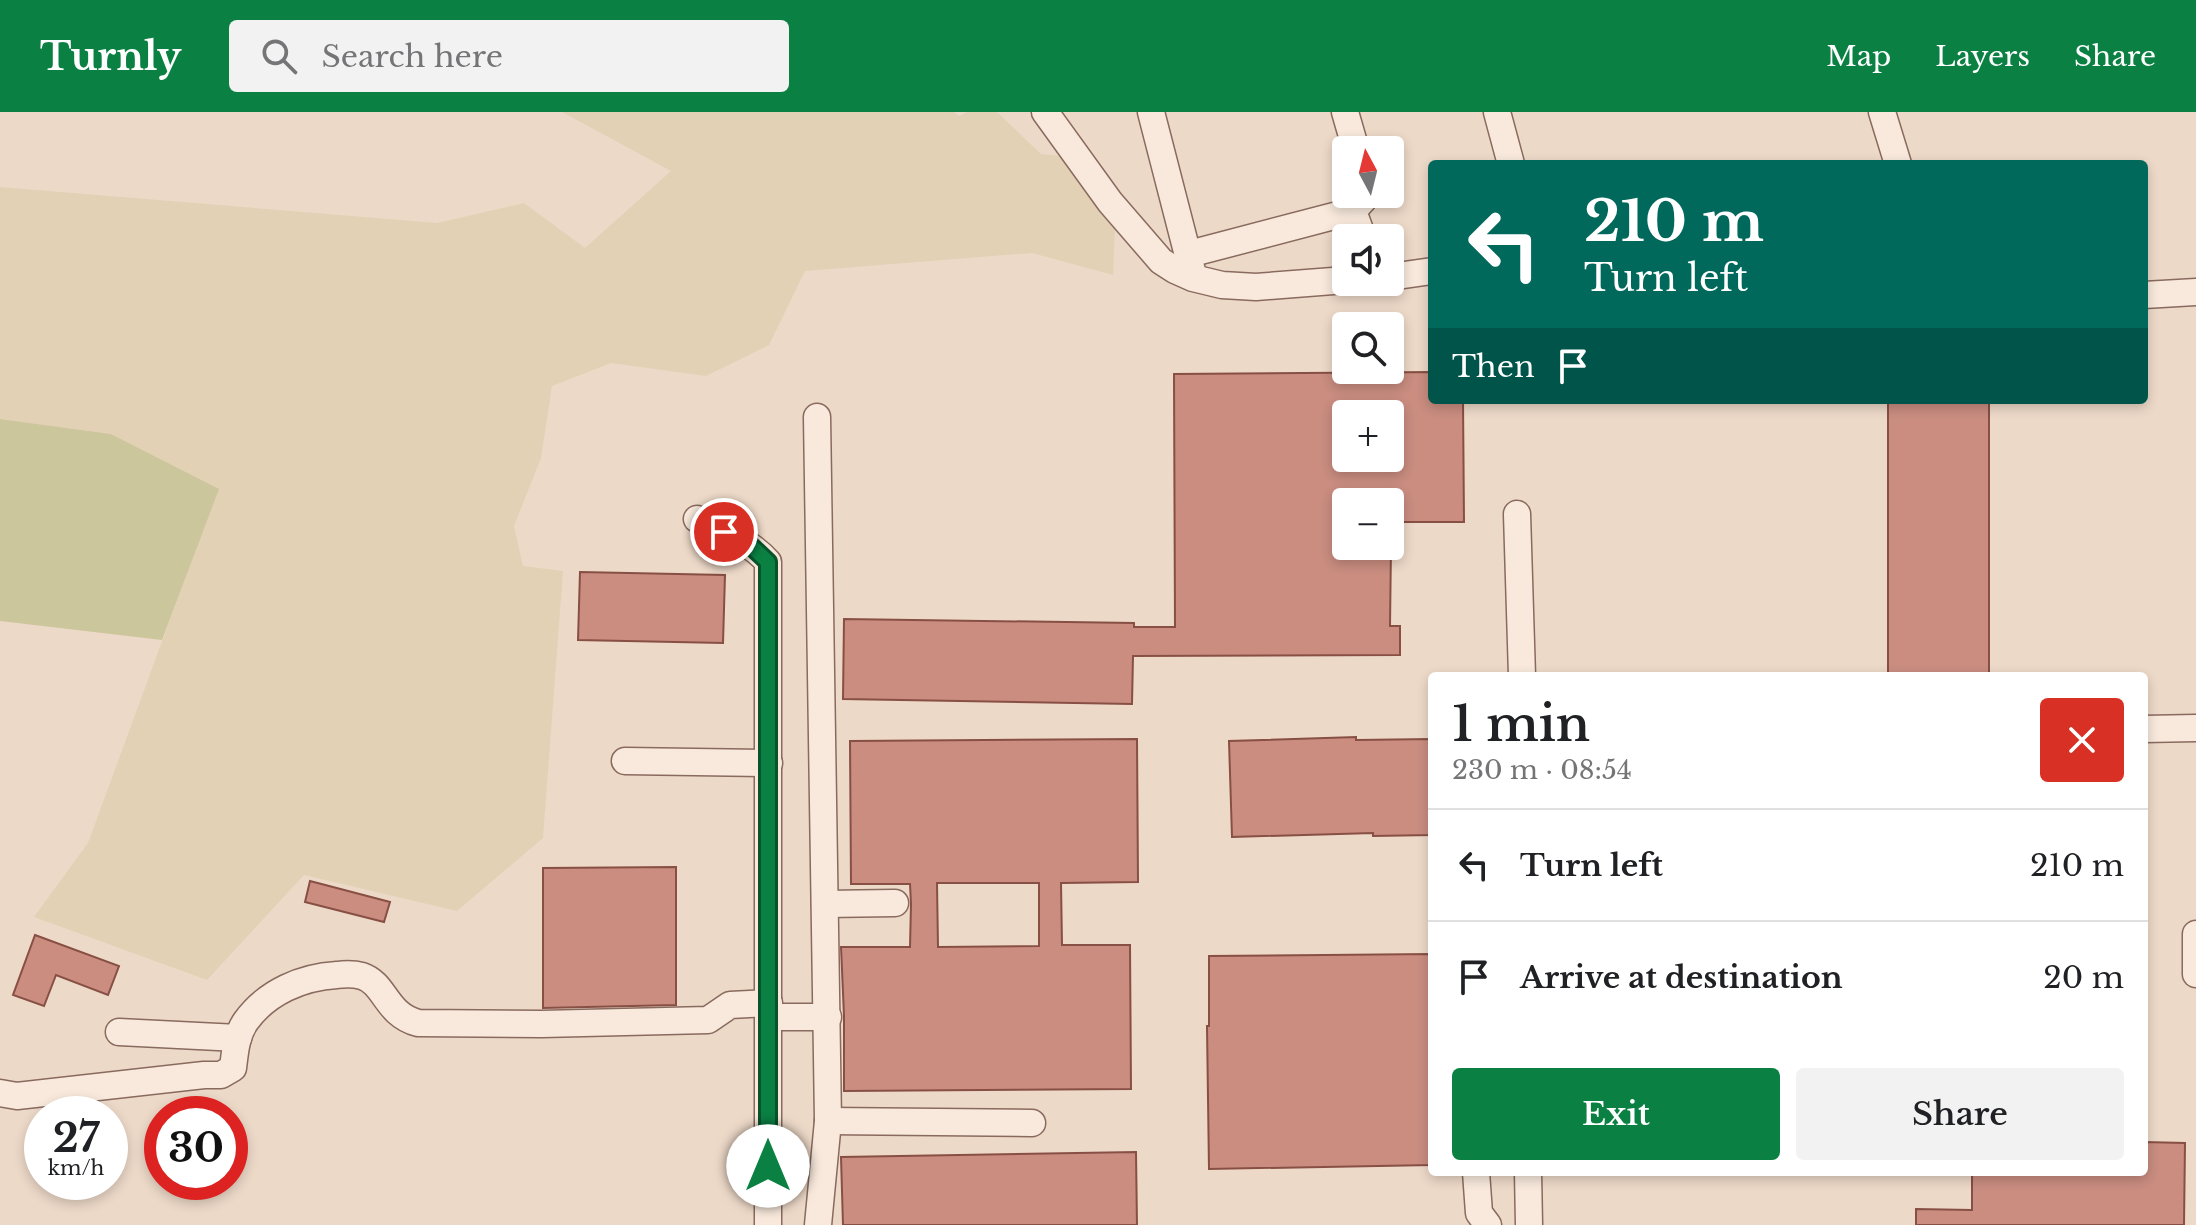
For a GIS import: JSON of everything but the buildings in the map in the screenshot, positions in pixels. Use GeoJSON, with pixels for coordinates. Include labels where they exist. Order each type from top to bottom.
{"type":"FeatureCollection","features":[{"type":"Feature","properties":{"kind":"street"},"geometry":{"type":"LineString","coordinates":[[1045,112],[1110,202],[1161,261],[1175,270],[1343,208]]}},
{"type":"Feature","properties":{"kind":"street"},"geometry":{"type":"LineString","coordinates":[[1151,112],[1191,266],[1222,285],[1256,287],[1332,281]]}},
{"type":"Feature","properties":{"kind":"street"},"geometry":{"type":"LineString","coordinates":[[1345,112],[1352,136]]}},
{"type":"Feature","properties":{"kind":"street"},"geometry":{"type":"LineString","coordinates":[[1497,112],[1510,160]]}},
{"type":"Feature","properties":{"kind":"street"},"geometry":{"type":"LineString","coordinates":[[1882,112],[1897,160]]}},
{"type":"Feature","properties":{"kind":"street"},"geometry":{"type":"LineString","coordinates":[[1404,275],[1428,272]]}},
{"type":"Feature","properties":{"kind":"street"},"geometry":{"type":"LineString","coordinates":[[2148,295],[2196,292]]}},
{"type":"Feature","properties":{"kind":"street"},"geometry":{"type":"LineString","coordinates":[[817,417],[828,1017],[828,1121],[818,1225]]}},
{"type":"Feature","properties":{"kind":"street"},"geometry":{"type":"LineString","coordinates":[[1517,514],[1522,672]]}},
{"type":"Feature","properties":{"kind":"street"},"geometry":{"type":"LineString","coordinates":[[697,519],[750,545],[768,562],[768,1225]]}},
{"type":"Feature","properties":{"kind":"street"},"geometry":{"type":"LineString","coordinates":[[2148,729],[2196,728]]}},
{"type":"Feature","properties":{"kind":"street"},"geometry":{"type":"LineString","coordinates":[[625,761],[769,763]]}},
{"type":"Feature","properties":{"kind":"street"},"geometry":{"type":"LineString","coordinates":[[825,904],[895,903]]}},
{"type":"Feature","properties":{"kind":"street"},"geometry":{"type":"LineString","coordinates":[[2196,934],[2196,974]]}},
{"type":"Feature","properties":{"kind":"street"},"geometry":{"type":"LineString","coordinates":[[0,1093],[17,1096],[221,1075],[233,1068],[238,1038],[245,1023],[264,1001],[290,986],[316,977],[362,976],[376,986],[404,1019],[418,1023],[708,1020],[730,1005],[828,1017]]}},
{"type":"Feature","properties":{"kind":"street"},"geometry":{"type":"LineString","coordinates":[[119,1032],[238,1038]]}},
{"type":"Feature","properties":{"kind":"street"},"geometry":{"type":"LineString","coordinates":[[828,1121],[1032,1123]]}},
{"type":"Feature","properties":{"kind":"street"},"geometry":{"type":"LineString","coordinates":[[1476,1176],[1479,1213],[1488,1225]]}},
{"type":"Feature","properties":{"kind":"street"},"geometry":{"type":"LineString","coordinates":[[1528,1176],[1529,1225]]}},
{"type":"Feature","properties":{"kind":"shaded area"},"geometry":{"type":"Polygon","coordinates":[[[562,112],[954,112],[959,116],[967,112],[997,112],[1041,154],[1070,157],[1115,228],[1113,275],[1032,253],[805,271],[769,345],[706,376],[611,363],[552,386],[541,458],[514,526],[523,566],[563,571],[543,838],[457,911],[304,875],[207,980],[34,917],[88,843],[218,489],[111,434],[0,419],[0,187],[437,223],[524,203],[585,248],[671,171],[562,112]]]}},
{"type":"Feature","properties":{"kind":"shaded area"},"geometry":{"type":"Polygon","coordinates":[[[0,419],[111,434],[219,489],[162,640],[0,621],[0,419]]]}},
{"type":"Feature","properties":{"kind":"route"},"geometry":{"type":"LineString","coordinates":[[724,532],[750,545],[768,562],[768,1166]]}}]}
